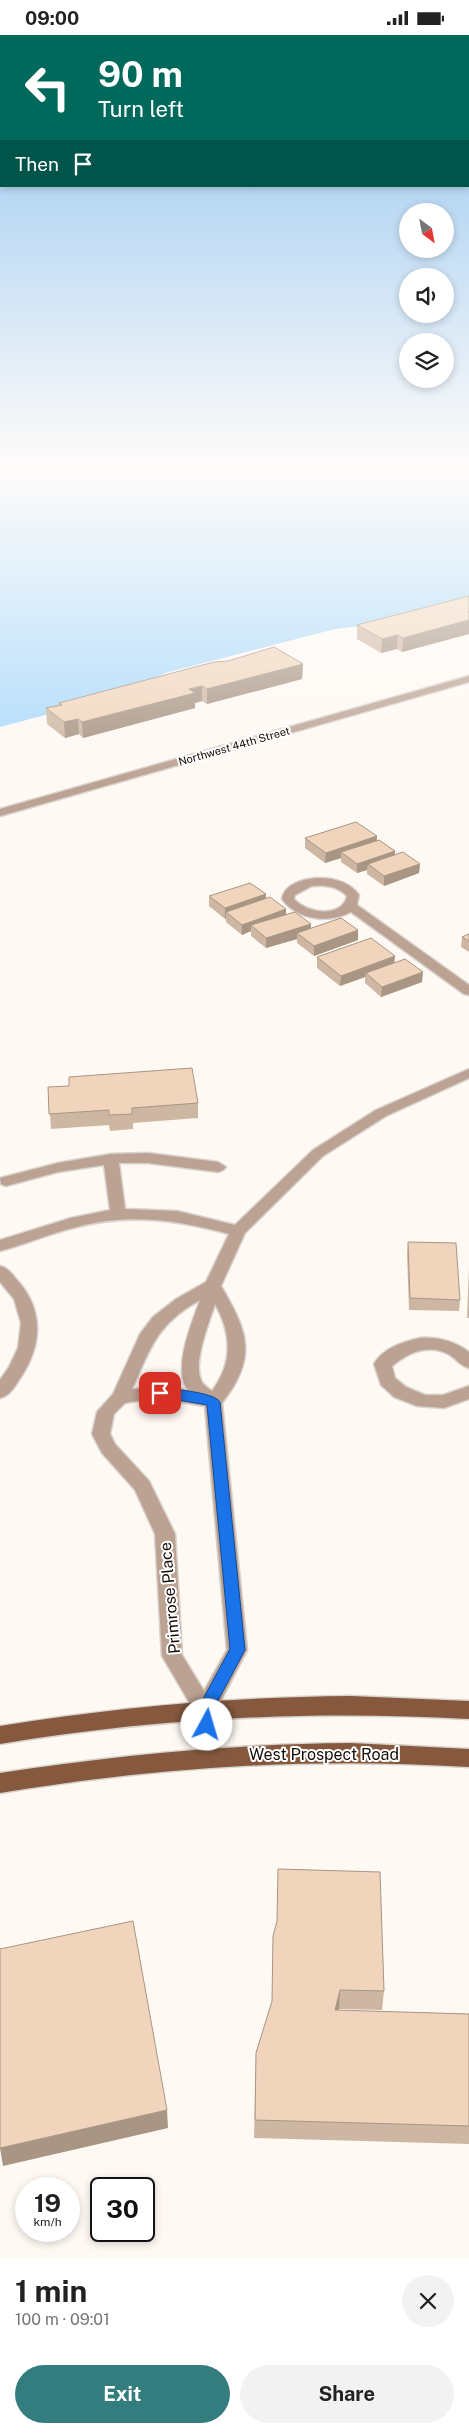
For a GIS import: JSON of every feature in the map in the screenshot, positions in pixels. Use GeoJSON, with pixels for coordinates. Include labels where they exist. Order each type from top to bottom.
{"type":"FeatureCollection","features":[{"type":"Feature","properties":{"kind":"main road"},"geometry":{"type":"LineString","coordinates":[[0,1735],[94,1720],[205,1710],[334,1704],[469,1710]]}},
{"type":"Feature","properties":{"kind":"main road","name":"West Prospect Road"},"geometry":{"type":"LineString","coordinates":[[0,1783],[96,1769],[210,1756],[347,1752],[469,1758]]}},
{"type":"Feature","properties":{"kind":"street","name":"Northwest 44th Street"},"geometry":{"type":"LineString","coordinates":[[0,813],[469,679]]}},
{"type":"Feature","properties":{"kind":"street"},"geometry":{"type":"LineString","coordinates":[[321,882],[341,886],[349,890],[354,901],[351,906],[336,913],[314,915],[296,909],[288,899],[294,889],[306,884],[321,882]]}},
{"type":"Feature","properties":{"kind":"street"},"geometry":{"type":"LineString","coordinates":[[351,906],[469,991]]}},
{"type":"Feature","properties":{"kind":"street"},"geometry":{"type":"LineString","coordinates":[[210,1756],[205,1710],[237,1650],[213,1402],[193,1385],[190,1371],[195,1341],[213,1286],[238,1231],[318,1153],[381,1113],[469,1073]]}},
{"type":"Feature","properties":{"kind":"street"},"geometry":{"type":"LineString","coordinates":[[6,1181],[37,1171],[111,1159],[148,1158],[192,1162],[218,1167]]}},
{"type":"Feature","properties":{"kind":"street"},"geometry":{"type":"LineString","coordinates":[[111,1159],[118,1215]]}},
{"type":"Feature","properties":{"kind":"street"},"geometry":{"type":"LineString","coordinates":[[0,1246],[58,1225],[105,1215],[154,1213],[192,1219],[238,1231]]}},
{"type":"Feature","properties":{"kind":"street"},"geometry":{"type":"LineString","coordinates":[[0,1271],[22,1297],[30,1317],[28,1348],[13,1377],[0,1392]]}},
{"type":"Feature","properties":{"kind":"street"},"geometry":{"type":"LineString","coordinates":[[120,1397],[146,1338],[160,1321],[182,1303],[213,1286]]}},
{"type":"Feature","properties":{"kind":"street"},"geometry":{"type":"LineString","coordinates":[[213,1286],[234,1325],[238,1353],[225,1388],[213,1402]]}},
{"type":"Feature","properties":{"kind":"street"},"geometry":{"type":"LineString","coordinates":[[469,1362],[461,1353],[447,1345],[423,1343],[401,1350],[383,1364],[387,1381],[400,1392],[423,1401],[444,1402],[469,1392]]}},
{"type":"Feature","properties":{"kind":"street"},"geometry":{"type":"LineString","coordinates":[[120,1397],[144,1392],[176,1393],[213,1402]]}},
{"type":"Feature","properties":{"kind":"street","name":"Primrose Place"},"geometry":{"type":"LineString","coordinates":[[120,1397],[106,1413],[101,1435],[108,1448],[142,1486],[165,1534],[172,1656],[205,1710]]}},
{"type":"Feature","properties":{"kind":"water"},"geometry":{"type":"Polygon","coordinates":[[[0,575],[469,575],[469,602],[389,623],[335,629],[165,673],[117,696],[0,727],[0,575]]]}},
{"type":"Feature","properties":{"kind":"building"},"geometry":{"type":"Polygon","coordinates":[[[469,596],[469,620],[403,638],[398,635],[382,639],[357,625],[469,596]]]}},
{"type":"Feature","properties":{"kind":"building"},"geometry":{"type":"Polygon","coordinates":[[[274,647],[303,664],[207,689],[202,686],[189,689],[195,693],[82,722],[78,719],[64,722],[46,708],[214,662],[228,661],[274,647]]]}},
{"type":"Feature","properties":{"kind":"building"},"geometry":{"type":"Polygon","coordinates":[[[356,822],[377,836],[326,853],[305,838],[356,822]]]}},
{"type":"Feature","properties":{"kind":"building"},"geometry":{"type":"Polygon","coordinates":[[[379,840],[395,851],[357,864],[341,852],[379,840]]]}},
{"type":"Feature","properties":{"kind":"building"},"geometry":{"type":"Polygon","coordinates":[[[403,852],[420,864],[384,876],[368,864],[403,852]]]}},
{"type":"Feature","properties":{"kind":"building"},"geometry":{"type":"Polygon","coordinates":[[[250,883],[266,894],[225,908],[209,896],[250,883]]]}},
{"type":"Feature","properties":{"kind":"building"},"geometry":{"type":"Polygon","coordinates":[[[270,897],[286,909],[242,925],[226,912],[270,897]]]}},
{"type":"Feature","properties":{"kind":"building"},"geometry":{"type":"Polygon","coordinates":[[[295,912],[311,924],[266,938],[251,925],[295,912]]]}},
{"type":"Feature","properties":{"kind":"building"},"geometry":{"type":"Polygon","coordinates":[[[341,918],[358,930],[314,946],[297,933],[341,918]]]}},
{"type":"Feature","properties":{"kind":"building"},"geometry":{"type":"Polygon","coordinates":[[[469,934],[469,941],[462,937],[469,934]]]}},
{"type":"Feature","properties":{"kind":"building"},"geometry":{"type":"Polygon","coordinates":[[[371,938],[395,956],[341,976],[317,957],[371,938]]]}},
{"type":"Feature","properties":{"kind":"building"},"geometry":{"type":"Polygon","coordinates":[[[405,959],[423,972],[382,987],[366,973],[405,959]]]}},
{"type":"Feature","properties":{"kind":"building"},"geometry":{"type":"Polygon","coordinates":[[[192,1068],[198,1103],[132,1108],[132,1114],[109,1115],[109,1110],[49,1114],[48,1087],[69,1086],[69,1077],[192,1068]]]}},
{"type":"Feature","properties":{"kind":"building"},"geometry":{"type":"Polygon","coordinates":[[[408,1242],[456,1243],[460,1300],[410,1298],[408,1242]]]}},
{"type":"Feature","properties":{"kind":"building"},"geometry":{"type":"Polygon","coordinates":[[[278,1869],[380,1872],[384,1991],[340,1990],[335,2010],[469,2014],[469,2126],[255,2120],[256,2053],[272,2001],[273,1936],[277,1921],[278,1869]]]}},
{"type":"Feature","properties":{"kind":"building"},"geometry":{"type":"Polygon","coordinates":[[[133,1921],[167,2110],[0,2148],[0,1949],[133,1921]]]}},
{"type":"Feature","properties":{"kind":"route"},"geometry":{"type":"LineString","coordinates":[[160,1393],[176,1393],[213,1402],[237,1650],[205,1710],[207,1725]]}}]}
